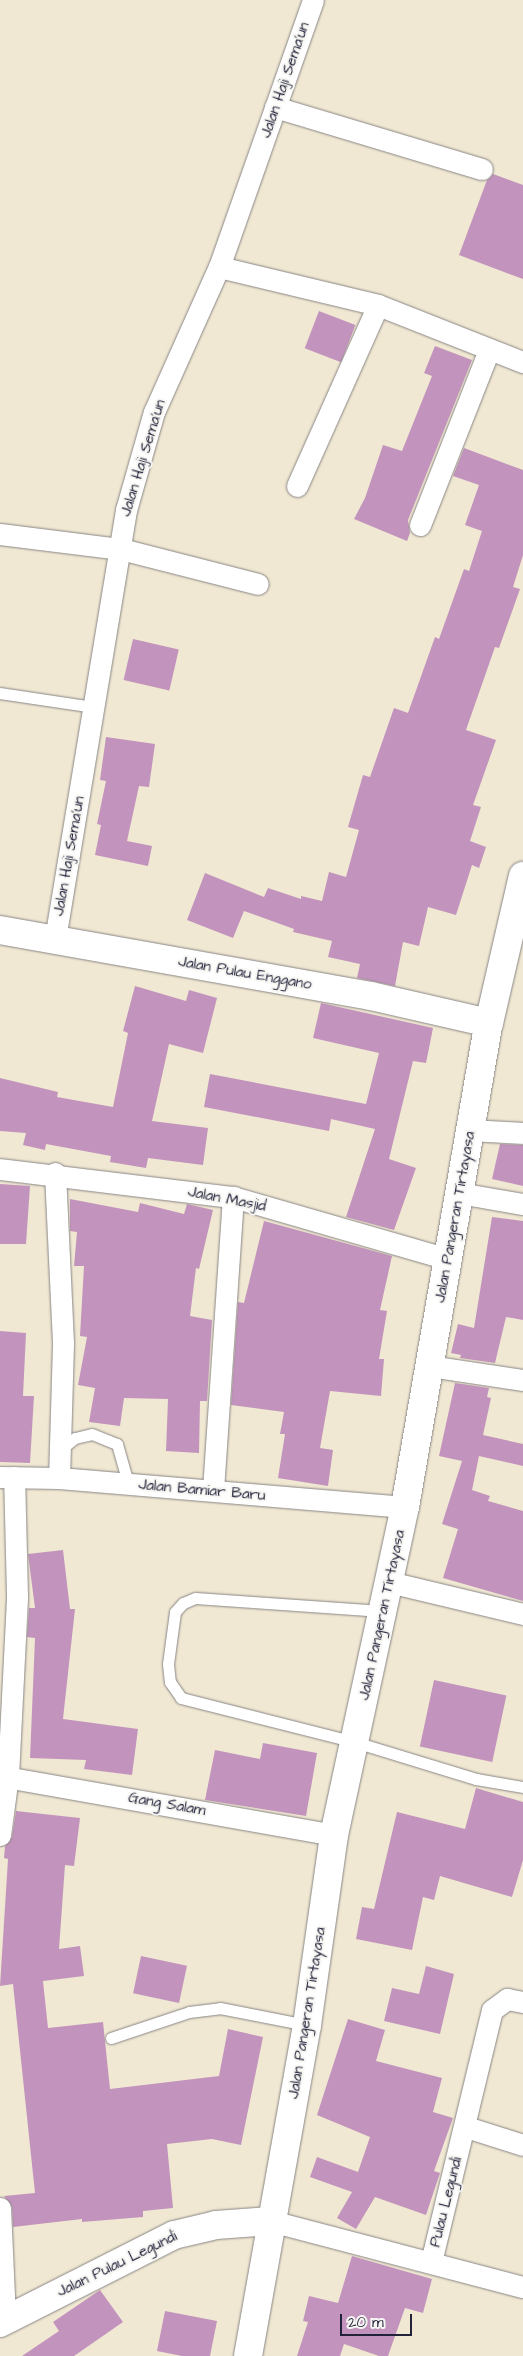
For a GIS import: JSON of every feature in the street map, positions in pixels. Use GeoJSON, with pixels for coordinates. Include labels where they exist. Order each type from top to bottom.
{"type":"FeatureCollection","features":[{"type":"Feature","properties":{"kind":"main road","name":"Jalan Pangeran Tirtayasa"},"geometry":{"type":"LineString","coordinates":[[248,2356],[307,2025],[334,1834],[405,1507],[489,1023],[523,876]]}},
{"type":"Feature","properties":{"kind":"main road","name":"Jalan Pulau Enggano"},"geometry":{"type":"LineString","coordinates":[[0,930],[371,996],[489,1023]]}},
{"type":"Feature","properties":{"kind":"main road","name":"Jalan Pulau Legundi"},"geometry":{"type":"LineString","coordinates":[[3,2321],[174,2234],[216,2225],[271,2221]]}},
{"type":"Feature","properties":{"kind":"street","name":"Jalan Haji Sema'un"},"geometry":{"type":"LineString","coordinates":[[55,939],[126,510],[154,412],[219,267],[312,0]]}},
{"type":"Feature","properties":{"kind":"street"},"geometry":{"type":"LineString","coordinates":[[275,107],[482,169]]}},
{"type":"Feature","properties":{"kind":"street"},"geometry":{"type":"LineString","coordinates":[[219,267],[378,305],[523,362]]}},
{"type":"Feature","properties":{"kind":"street"},"geometry":{"type":"LineString","coordinates":[[298,486],[378,305]]}},
{"type":"Feature","properties":{"kind":"street"},"geometry":{"type":"LineString","coordinates":[[420,525],[489,350]]}},
{"type":"Feature","properties":{"kind":"street"},"geometry":{"type":"LineString","coordinates":[[0,534],[120,549],[258,584]]}},
{"type":"Feature","properties":{"kind":"street"},"geometry":{"type":"LineString","coordinates":[[470,1130],[523,1133]]}},
{"type":"Feature","properties":{"kind":"street","name":"Jalan Masjid"},"geometry":{"type":"LineString","coordinates":[[0,1169],[55,1173],[233,1197],[448,1259]]}},
{"type":"Feature","properties":{"kind":"street"},"geometry":{"type":"LineString","coordinates":[[55,1173],[63,1344],[59,1478]]}},
{"type":"Feature","properties":{"kind":"street"},"geometry":{"type":"LineString","coordinates":[[459,1193],[523,1204]]}},
{"type":"Feature","properties":{"kind":"street"},"geometry":{"type":"LineString","coordinates":[[213,1490],[233,1197]]}},
{"type":"Feature","properties":{"kind":"street"},"geometry":{"type":"LineString","coordinates":[[429,1366],[523,1380]]}},
{"type":"Feature","properties":{"kind":"street"},"geometry":{"type":"LineString","coordinates":[[0,1835],[17,1596],[7,1477]]}},
{"type":"Feature","properties":{"kind":"street","name":"Jalan Bamiar Baru"},"geometry":{"type":"LineString","coordinates":[[7,1477],[59,1478],[128,1483],[405,1507]]}},
{"type":"Feature","properties":{"kind":"street"},"geometry":{"type":"LineString","coordinates":[[389,1582],[523,1614]]}},
{"type":"Feature","properties":{"kind":"street","name":"Gang Salam"},"geometry":{"type":"LineString","coordinates":[[4,1776],[334,1834]]}},
{"type":"Feature","properties":{"kind":"street","name":"Pulau Legundi"},"geometry":{"type":"LineString","coordinates":[[271,2221],[431,2262],[466,2127],[492,2010],[507,1999],[523,2002]]}},
{"type":"Feature","properties":{"kind":"street"},"geometry":{"type":"LineString","coordinates":[[466,2127],[523,2145]]}},
{"type":"Feature","properties":{"kind":"street"},"geometry":{"type":"LineString","coordinates":[[0,2208],[3,2321]]}},
{"type":"Feature","properties":{"kind":"street"},"geometry":{"type":"LineString","coordinates":[[431,2262],[523,2287]]}},
{"type":"Feature","properties":{"kind":"lane"},"geometry":{"type":"LineString","coordinates":[[0,693],[94,707]]}},
{"type":"Feature","properties":{"kind":"lane"},"geometry":{"type":"LineString","coordinates":[[60,1450],[76,1438],[92,1434],[117,1444],[128,1483]]}},
{"type":"Feature","properties":{"kind":"lane"},"geometry":{"type":"LineString","coordinates":[[382,1611],[195,1598],[183,1603],[175,1612],[168,1664],[170,1682],[181,1698],[355,1742],[476,1778],[523,1787]]}},
{"type":"Feature","properties":{"kind":"lane"},"geometry":{"type":"LineString","coordinates":[[111,2038],[189,2012],[220,2008],[307,2025]]}},
{"type":"Feature","properties":{"kind":"building"},"geometry":{"type":"Polygon","coordinates":[[[493,174],[523,185],[523,279],[459,255],[487,180],[493,174]]]}},
{"type":"Feature","properties":{"kind":"building"},"geometry":{"type":"Polygon","coordinates":[[[319,311],[355,325],[341,362],[305,348],[319,311]]]}},
{"type":"Feature","properties":{"kind":"building"},"geometry":{"type":"Polygon","coordinates":[[[435,346],[472,360],[408,520],[410,533],[407,541],[354,519],[365,498],[383,445],[402,451],[432,376],[424,373],[435,346]]]}},
{"type":"Feature","properties":{"kind":"building"},"geometry":{"type":"Polygon","coordinates":[[[464,448],[523,470],[523,555],[513,587],[520,589],[499,648],[495,647],[466,730],[496,740],[473,805],[481,807],[470,841],[486,847],[479,868],[472,865],[456,915],[428,907],[419,946],[403,942],[395,986],[357,978],[360,964],[328,957],[332,941],[293,932],[294,929],[244,911],[233,938],[187,920],[205,873],[264,897],[268,888],[301,899],[301,896],[322,901],[329,872],[346,877],[359,830],[348,827],[363,775],[370,777],[394,708],[408,713],[435,637],[439,639],[464,569],[469,571],[482,531],[465,525],[479,485],[453,476],[464,448]]]}},
{"type":"Feature","properties":{"kind":"building"},"geometry":{"type":"Polygon","coordinates":[[[133,639],[179,650],[169,690],[124,680],[133,639]]]}},
{"type":"Feature","properties":{"kind":"building"},"geometry":{"type":"Polygon","coordinates":[[[106,737],[155,744],[149,787],[139,786],[127,841],[152,846],[148,866],[95,855],[101,825],[97,824],[106,781],[100,780],[106,737]]]}},
{"type":"Feature","properties":{"kind":"building"},"geometry":{"type":"Polygon","coordinates":[[[135,986],[186,1001],[189,990],[217,998],[203,1053],[169,1044],[152,1121],[208,1128],[203,1165],[148,1158],[146,1168],[110,1162],[111,1156],[46,1144],[45,1150],[23,1145],[26,1133],[0,1131],[0,1078],[58,1092],[57,1097],[113,1107],[128,1033],[123,1031],[135,986]]]}},
{"type":"Feature","properties":{"kind":"building"},"geometry":{"type":"Polygon","coordinates":[[[321,1003],[433,1028],[426,1063],[413,1061],[389,1159],[416,1168],[394,1230],[346,1217],[375,1129],[331,1119],[329,1131],[204,1107],[210,1074],[366,1104],[379,1053],[313,1038],[321,1003]]]}},
{"type":"Feature","properties":{"kind":"building"},"geometry":{"type":"Polygon","coordinates":[[[500,1144],[523,1145],[523,1186],[492,1179],[500,1144]]]}},
{"type":"Feature","properties":{"kind":"building"},"geometry":{"type":"Polygon","coordinates":[[[0,1184],[30,1186],[26,1244],[0,1244],[0,1184]]]}},
{"type":"Feature","properties":{"kind":"building"},"geometry":{"type":"Polygon","coordinates":[[[70,1199],[138,1212],[140,1203],[184,1214],[187,1204],[213,1210],[199,1269],[196,1268],[190,1316],[212,1320],[207,1401],[200,1401],[199,1453],[166,1451],[168,1399],[124,1398],[120,1426],[89,1422],[95,1388],[78,1385],[87,1337],[80,1336],[84,1266],[74,1266],[77,1232],[70,1231],[70,1199]]]}},
{"type":"Feature","properties":{"kind":"building"},"geometry":{"type":"Polygon","coordinates":[[[492,1217],[523,1221],[523,1320],[506,1317],[495,1363],[460,1358],[461,1355],[451,1353],[458,1324],[474,1328],[492,1217]]]}},
{"type":"Feature","properties":{"kind":"building"},"geometry":{"type":"Polygon","coordinates":[[[264,1221],[392,1256],[380,1310],[387,1311],[379,1359],[384,1359],[381,1396],[330,1391],[320,1448],[333,1450],[328,1486],[278,1478],[285,1434],[280,1434],[284,1412],[231,1405],[238,1302],[244,1303],[264,1221]]]}},
{"type":"Feature","properties":{"kind":"building"},"geometry":{"type":"Polygon","coordinates":[[[0,1331],[26,1333],[23,1396],[34,1396],[30,1463],[0,1462],[0,1331]]]}},
{"type":"Feature","properties":{"kind":"building"},"geometry":{"type":"Polygon","coordinates":[[[455,1383],[489,1388],[487,1397],[491,1398],[483,1435],[523,1444],[523,1466],[479,1456],[472,1490],[490,1496],[488,1501],[523,1511],[523,1601],[443,1578],[458,1529],[442,1524],[462,1461],[439,1456],[455,1383]]]}},
{"type":"Feature","properties":{"kind":"building"},"geometry":{"type":"Polygon","coordinates":[[[63,1550],[70,1609],[75,1609],[63,1719],[138,1729],[132,1775],[84,1769],[86,1760],[30,1758],[35,1638],[27,1637],[29,1608],[35,1608],[28,1554],[63,1550]]]}},
{"type":"Feature","properties":{"kind":"building"},"geometry":{"type":"Polygon","coordinates":[[[434,1680],[506,1695],[492,1762],[420,1747],[434,1680]]]}},
{"type":"Feature","properties":{"kind":"building"},"geometry":{"type":"Polygon","coordinates":[[[263,1743],[317,1753],[306,1816],[205,1800],[215,1750],[260,1759],[263,1743]]]}},
{"type":"Feature","properties":{"kind":"building"},"geometry":{"type":"Polygon","coordinates":[[[476,1788],[523,1802],[523,1860],[512,1897],[440,1876],[434,1900],[423,1897],[412,1950],[356,1939],[362,1907],[374,1909],[397,1812],[465,1829],[476,1788]]]}},
{"type":"Feature","properties":{"kind":"building"},"geometry":{"type":"Polygon","coordinates":[[[16,1811],[80,1818],[74,1866],[65,1865],[59,1949],[80,1946],[84,1976],[43,1981],[48,2028],[103,2022],[110,2089],[219,2076],[228,2029],[263,2037],[241,2145],[212,2139],[167,2144],[173,2208],[143,2211],[143,2217],[82,2222],[82,2219],[13,2227],[12,2207],[4,2196],[35,2193],[13,1984],[0,1986],[8,1859],[4,1858],[5,1846],[12,1837],[16,1811]]]}},
{"type":"Feature","properties":{"kind":"building"},"geometry":{"type":"Polygon","coordinates":[[[141,1956],[187,1966],[179,2003],[133,1993],[141,1956]]]}},
{"type":"Feature","properties":{"kind":"building"},"geometry":{"type":"Polygon","coordinates":[[[426,1966],[454,1974],[440,2034],[384,2021],[392,1988],[419,1994],[426,1966]]]}},
{"type":"Feature","properties":{"kind":"building"},"geometry":{"type":"Polygon","coordinates":[[[348,2019],[385,2030],[376,2061],[442,2078],[433,2112],[453,2118],[434,2171],[440,2173],[426,2215],[375,2197],[356,2229],[337,2218],[352,2192],[310,2177],[317,2157],[358,2172],[370,2137],[317,2115],[348,2019]]]}},
{"type":"Feature","properties":{"kind":"building"},"geometry":{"type":"Polygon","coordinates":[[[352,2256],[432,2279],[423,2313],[405,2308],[388,2356],[379,2356],[344,2344],[340,2356],[297,2356],[308,2322],[303,2321],[309,2296],[338,2303],[352,2256]]]}},
{"type":"Feature","properties":{"kind":"building"},"geometry":{"type":"Polygon","coordinates":[[[100,2290],[123,2322],[74,2356],[22,2356],[59,2331],[53,2322],[100,2290]]]}},
{"type":"Feature","properties":{"kind":"building"},"geometry":{"type":"Polygon","coordinates":[[[165,2311],[217,2321],[210,2356],[182,2356],[157,2351],[165,2311]]]}}]}
